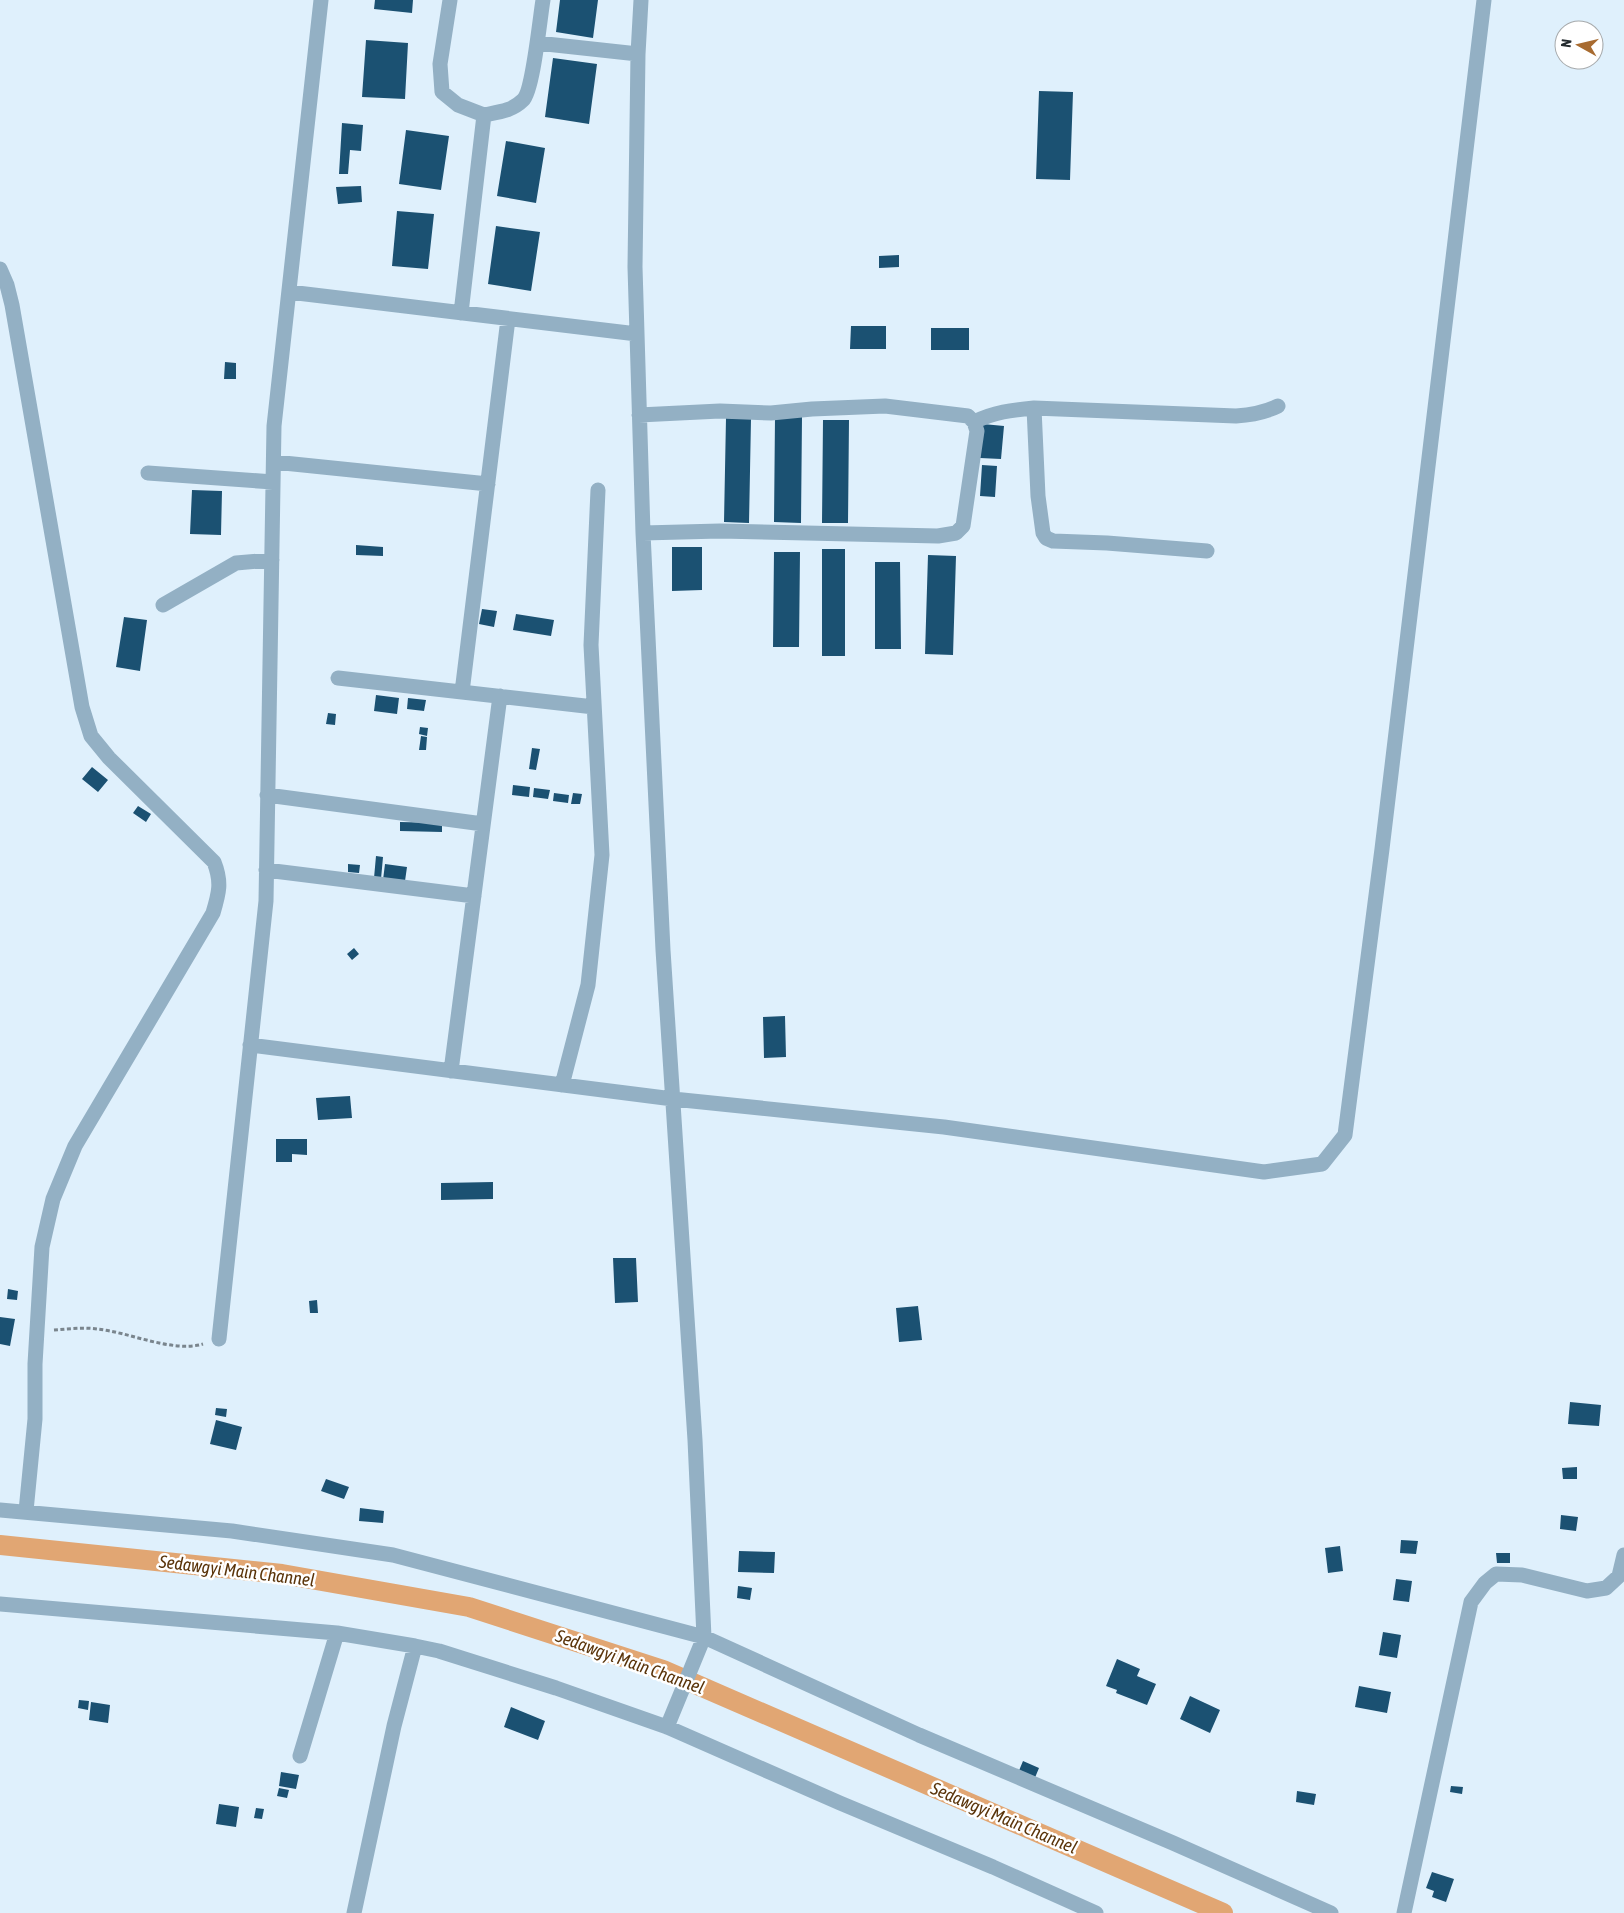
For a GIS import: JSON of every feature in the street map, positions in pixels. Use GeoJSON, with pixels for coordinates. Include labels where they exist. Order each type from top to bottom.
{"type":"FeatureCollection","features":[{"type":"Feature","properties":{"kind":"street"},"geometry":{"type":"LineString","coordinates":[[219,1339],[266,900],[274,426],[321,0]]}},
{"type":"Feature","properties":{"kind":"street"},"geometry":{"type":"LineString","coordinates":[[450,0],[440,64],[442,92],[458,105],[484,115],[511,109],[526,98],[543,0]]}},
{"type":"Feature","properties":{"kind":"street"},"geometry":{"type":"LineString","coordinates":[[641,0],[638,54],[635,267],[643,533],[664,950],[695,1440],[704,1637],[667,1727]]}},
{"type":"Feature","properties":{"kind":"street"},"geometry":{"type":"LineString","coordinates":[[250,1045],[673,1099],[944,1127],[1264,1172],[1322,1164],[1345,1135],[1383,839],[1484,0]]}},
{"type":"Feature","properties":{"kind":"street"},"geometry":{"type":"LineString","coordinates":[[537,43],[638,54]]}},
{"type":"Feature","properties":{"kind":"street"},"geometry":{"type":"LineString","coordinates":[[461,313],[484,115]]}},
{"type":"Feature","properties":{"kind":"street"},"geometry":{"type":"LineString","coordinates":[[0,269],[7,285],[12,305],[82,707],[91,736],[109,758],[214,862],[220,876],[219,895],[213,913],[75,1146],[53,1199],[42,1247],[36,1331],[35,1419],[26,1511]]}},
{"type":"Feature","properties":{"kind":"street"},"geometry":{"type":"LineString","coordinates":[[289,292],[637,334]]}},
{"type":"Feature","properties":{"kind":"street"},"geometry":{"type":"LineString","coordinates":[[462,692],[508,319]]}},
{"type":"Feature","properties":{"kind":"street"},"geometry":{"type":"LineString","coordinates":[[639,415],[720,411],[771,413],[812,409],[886,406],[968,416],[974,422],[977,431],[963,526],[956,533],[938,536],[720,531],[643,533]]}},
{"type":"Feature","properties":{"kind":"street"},"geometry":{"type":"LineString","coordinates":[[974,422],[990,414],[1005,410],[1034,408],[1236,416],[1252,415],[1278,406]]}},
{"type":"Feature","properties":{"kind":"street"},"geometry":{"type":"LineString","coordinates":[[1034,408],[1038,496],[1042,533],[1046,538],[1053,541],[1107,543],[1207,551]]}},
{"type":"Feature","properties":{"kind":"street"},"geometry":{"type":"LineString","coordinates":[[274,462],[488,484]]}},
{"type":"Feature","properties":{"kind":"street"},"geometry":{"type":"LineString","coordinates":[[148,473],[273,482]]}},
{"type":"Feature","properties":{"kind":"street"},"geometry":{"type":"LineString","coordinates":[[562,1085],[588,985],[602,856],[591,645],[598,490]]}},
{"type":"Feature","properties":{"kind":"street"},"geometry":{"type":"LineString","coordinates":[[163,605],[236,563],[272,560]]}},
{"type":"Feature","properties":{"kind":"street"},"geometry":{"type":"LineString","coordinates":[[338,678],[594,707]]}},
{"type":"Feature","properties":{"kind":"street"},"geometry":{"type":"LineString","coordinates":[[451,1071],[500,696]]}},
{"type":"Feature","properties":{"kind":"street"},"geometry":{"type":"LineString","coordinates":[[268,795],[483,824]]}},
{"type":"Feature","properties":{"kind":"street"},"geometry":{"type":"LineString","coordinates":[[266,870],[474,896]]}},
{"type":"Feature","properties":{"kind":"street"},"geometry":{"type":"LineString","coordinates":[[0,1510],[232,1531],[393,1555],[704,1637],[920,1735],[1331,1913]]}},
{"type":"Feature","properties":{"kind":"street"},"geometry":{"type":"LineString","coordinates":[[1404,1913],[1472,1602],[1485,1583],[1496,1574],[1522,1576],[1587,1591],[1606,1588],[1619,1576],[1624,1555]]}},
{"type":"Feature","properties":{"kind":"street"},"geometry":{"type":"LineString","coordinates":[[0,1604],[337,1634],[415,1646],[439,1652],[530,1680],[667,1727],[1096,1913]]}},
{"type":"Feature","properties":{"kind":"street"},"geometry":{"type":"LineString","coordinates":[[300,1756],[337,1634]]}},
{"type":"Feature","properties":{"kind":"street"},"geometry":{"type":"LineString","coordinates":[[354,1913],[394,1726],[415,1646]]}},
{"type":"Feature","properties":{"kind":"path"},"geometry":{"type":"LineString","coordinates":[[36,1331],[97,1329],[168,1344],[194,1346],[219,1339]]}},
{"type":"Feature","properties":{"kind":"building"},"geometry":{"type":"Polygon","coordinates":[[[375,0],[413,0],[412,13],[374,9],[375,0]]]}},
{"type":"Feature","properties":{"kind":"building"},"geometry":{"type":"Polygon","coordinates":[[[560,0],[598,0],[593,38],[556,32],[560,0]]]}},
{"type":"Feature","properties":{"kind":"building"},"geometry":{"type":"Polygon","coordinates":[[[366,40],[408,43],[405,99],[362,97],[366,40]]]}},
{"type":"Feature","properties":{"kind":"building"},"geometry":{"type":"Polygon","coordinates":[[[553,58],[597,64],[589,124],[545,117],[553,58]]]}},
{"type":"Feature","properties":{"kind":"building"},"geometry":{"type":"Polygon","coordinates":[[[1039,91],[1073,92],[1070,180],[1036,179],[1039,91]]]}},
{"type":"Feature","properties":{"kind":"building"},"geometry":{"type":"Polygon","coordinates":[[[342,123],[363,125],[361,151],[350,150],[348,174],[339,174],[342,123]]]}},
{"type":"Feature","properties":{"kind":"building"},"geometry":{"type":"Polygon","coordinates":[[[406,130],[449,136],[441,190],[399,184],[406,130]]]}},
{"type":"Feature","properties":{"kind":"building"},"geometry":{"type":"Polygon","coordinates":[[[506,141],[545,148],[536,203],[497,196],[506,141]]]}},
{"type":"Feature","properties":{"kind":"building"},"geometry":{"type":"Polygon","coordinates":[[[361,186],[362,202],[338,204],[336,187],[361,186]]]}},
{"type":"Feature","properties":{"kind":"building"},"geometry":{"type":"Polygon","coordinates":[[[397,211],[434,214],[428,269],[392,266],[397,211]]]}},
{"type":"Feature","properties":{"kind":"building"},"geometry":{"type":"Polygon","coordinates":[[[496,226],[540,232],[531,291],[488,284],[496,226]]]}},
{"type":"Feature","properties":{"kind":"building"},"geometry":{"type":"Polygon","coordinates":[[[899,255],[899,267],[879,268],[879,256],[899,255]]]}},
{"type":"Feature","properties":{"kind":"building"},"geometry":{"type":"Polygon","coordinates":[[[851,326],[886,326],[886,349],[850,349],[851,326]]]}},
{"type":"Feature","properties":{"kind":"building"},"geometry":{"type":"Polygon","coordinates":[[[931,328],[969,328],[969,350],[931,350],[931,328]]]}},
{"type":"Feature","properties":{"kind":"building"},"geometry":{"type":"Polygon","coordinates":[[[225,362],[236,363],[236,379],[224,379],[225,362]]]}},
{"type":"Feature","properties":{"kind":"building"},"geometry":{"type":"Polygon","coordinates":[[[775,417],[802,417],[801,523],[774,522],[775,417]]]}},
{"type":"Feature","properties":{"kind":"building"},"geometry":{"type":"Polygon","coordinates":[[[726,418],[751,419],[749,523],[724,522],[726,418]]]}},
{"type":"Feature","properties":{"kind":"building"},"geometry":{"type":"Polygon","coordinates":[[[823,420],[849,420],[848,523],[822,523],[823,420]]]}},
{"type":"Feature","properties":{"kind":"building"},"geometry":{"type":"Polygon","coordinates":[[[983,424],[1004,426],[1001,459],[980,458],[983,424]]]}},
{"type":"Feature","properties":{"kind":"building"},"geometry":{"type":"Polygon","coordinates":[[[982,465],[997,466],[995,497],[980,496],[982,465]]]}},
{"type":"Feature","properties":{"kind":"building"},"geometry":{"type":"Polygon","coordinates":[[[192,490],[222,491],[221,535],[190,534],[192,490]]]}},
{"type":"Feature","properties":{"kind":"building"},"geometry":{"type":"Polygon","coordinates":[[[356,545],[383,547],[383,556],[356,555],[356,545]]]}},
{"type":"Feature","properties":{"kind":"building"},"geometry":{"type":"Polygon","coordinates":[[[672,547],[702,547],[702,590],[672,591],[672,547]]]}},
{"type":"Feature","properties":{"kind":"building"},"geometry":{"type":"Polygon","coordinates":[[[822,549],[845,549],[845,656],[822,656],[822,549]]]}},
{"type":"Feature","properties":{"kind":"building"},"geometry":{"type":"Polygon","coordinates":[[[774,552],[800,552],[799,647],[773,647],[774,552]]]}},
{"type":"Feature","properties":{"kind":"building"},"geometry":{"type":"Polygon","coordinates":[[[928,555],[956,556],[953,655],[925,654],[928,555]]]}},
{"type":"Feature","properties":{"kind":"building"},"geometry":{"type":"Polygon","coordinates":[[[875,562],[900,562],[901,649],[875,649],[875,562]]]}},
{"type":"Feature","properties":{"kind":"building"},"geometry":{"type":"Polygon","coordinates":[[[482,609],[497,611],[494,627],[479,624],[482,609]]]}},
{"type":"Feature","properties":{"kind":"building"},"geometry":{"type":"Polygon","coordinates":[[[516,614],[554,620],[551,636],[513,630],[516,614]]]}},
{"type":"Feature","properties":{"kind":"building"},"geometry":{"type":"Polygon","coordinates":[[[124,617],[147,620],[140,671],[116,667],[124,617]]]}},
{"type":"Feature","properties":{"kind":"building"},"geometry":{"type":"Polygon","coordinates":[[[376,695],[399,698],[397,714],[374,711],[376,695]]]}},
{"type":"Feature","properties":{"kind":"building"},"geometry":{"type":"Polygon","coordinates":[[[408,698],[426,700],[424,711],[407,709],[408,698]]]}},
{"type":"Feature","properties":{"kind":"building"},"geometry":{"type":"Polygon","coordinates":[[[328,713],[336,714],[335,725],[326,724],[328,713]]]}},
{"type":"Feature","properties":{"kind":"building"},"geometry":{"type":"Polygon","coordinates":[[[420,727],[428,728],[427,736],[419,734],[420,727]]]}},
{"type":"Feature","properties":{"kind":"building"},"geometry":{"type":"Polygon","coordinates":[[[421,736],[427,737],[426,750],[419,750],[421,736]]]}},
{"type":"Feature","properties":{"kind":"building"},"geometry":{"type":"Polygon","coordinates":[[[532,748],[540,749],[536,770],[529,769],[532,748]]]}},
{"type":"Feature","properties":{"kind":"building"},"geometry":{"type":"Polygon","coordinates":[[[92,767],[108,780],[98,792],[82,779],[92,767]]]}},
{"type":"Feature","properties":{"kind":"building"},"geometry":{"type":"Polygon","coordinates":[[[513,785],[530,787],[529,797],[512,795],[513,785]]]}},
{"type":"Feature","properties":{"kind":"building"},"geometry":{"type":"Polygon","coordinates":[[[534,788],[550,790],[548,799],[533,797],[534,788]]]}},
{"type":"Feature","properties":{"kind":"building"},"geometry":{"type":"Polygon","coordinates":[[[554,793],[569,795],[568,803],[553,801],[554,793]]]}},
{"type":"Feature","properties":{"kind":"building"},"geometry":{"type":"Polygon","coordinates":[[[573,793],[582,794],[580,804],[571,804],[573,793]]]}},
{"type":"Feature","properties":{"kind":"building"},"geometry":{"type":"Polygon","coordinates":[[[138,806],[151,814],[146,822],[133,813],[138,806]]]}},
{"type":"Feature","properties":{"kind":"building"},"geometry":{"type":"Polygon","coordinates":[[[400,822],[442,823],[442,832],[400,831],[400,822]]]}},
{"type":"Feature","properties":{"kind":"building"},"geometry":{"type":"Polygon","coordinates":[[[376,856],[383,857],[381,879],[374,878],[376,856]]]}},
{"type":"Feature","properties":{"kind":"building"},"geometry":{"type":"Polygon","coordinates":[[[348,864],[360,865],[359,873],[348,872],[348,864]]]}},
{"type":"Feature","properties":{"kind":"building"},"geometry":{"type":"Polygon","coordinates":[[[385,864],[407,867],[405,881],[383,880],[385,864]]]}},
{"type":"Feature","properties":{"kind":"building"},"geometry":{"type":"Polygon","coordinates":[[[354,948],[359,954],[352,960],[347,954],[354,948]]]}},
{"type":"Feature","properties":{"kind":"building"},"geometry":{"type":"Polygon","coordinates":[[[785,1016],[786,1057],[764,1058],[763,1017],[785,1016]]]}},
{"type":"Feature","properties":{"kind":"building"},"geometry":{"type":"Polygon","coordinates":[[[350,1096],[352,1118],[318,1120],[316,1098],[350,1096]]]}},
{"type":"Feature","properties":{"kind":"building"},"geometry":{"type":"Polygon","coordinates":[[[276,1139],[307,1139],[307,1155],[292,1154],[292,1162],[276,1162],[276,1139]]]}},
{"type":"Feature","properties":{"kind":"building"},"geometry":{"type":"Polygon","coordinates":[[[493,1182],[493,1199],[441,1200],[441,1183],[493,1182]]]}},
{"type":"Feature","properties":{"kind":"building"},"geometry":{"type":"Polygon","coordinates":[[[613,1258],[636,1258],[638,1302],[615,1303],[613,1258]]]}},
{"type":"Feature","properties":{"kind":"building"},"geometry":{"type":"Polygon","coordinates":[[[8,1289],[18,1291],[17,1300],[7,1299],[8,1289]]]}},
{"type":"Feature","properties":{"kind":"building"},"geometry":{"type":"Polygon","coordinates":[[[317,1300],[318,1313],[310,1313],[309,1301],[317,1300]]]}},
{"type":"Feature","properties":{"kind":"building"},"geometry":{"type":"Polygon","coordinates":[[[918,1306],[922,1340],[899,1342],[896,1308],[918,1306]]]}},
{"type":"Feature","properties":{"kind":"building"},"geometry":{"type":"Polygon","coordinates":[[[0,1317],[15,1319],[10,1346],[0,1344],[0,1317]]]}},
{"type":"Feature","properties":{"kind":"building"},"geometry":{"type":"Polygon","coordinates":[[[1570,1402],[1601,1405],[1599,1426],[1568,1424],[1570,1402]]]}},
{"type":"Feature","properties":{"kind":"building"},"geometry":{"type":"Polygon","coordinates":[[[216,1408],[227,1409],[226,1417],[215,1415],[216,1408]]]}},
{"type":"Feature","properties":{"kind":"building"},"geometry":{"type":"Polygon","coordinates":[[[216,1420],[242,1427],[236,1450],[210,1444],[216,1420]]]}},
{"type":"Feature","properties":{"kind":"building"},"geometry":{"type":"Polygon","coordinates":[[[1577,1467],[1577,1479],[1563,1479],[1562,1468],[1577,1467]]]}},
{"type":"Feature","properties":{"kind":"building"},"geometry":{"type":"Polygon","coordinates":[[[326,1479],[349,1487],[344,1499],[321,1491],[326,1479]]]}},
{"type":"Feature","properties":{"kind":"building"},"geometry":{"type":"Polygon","coordinates":[[[360,1508],[384,1511],[383,1523],[359,1521],[360,1508]]]}},
{"type":"Feature","properties":{"kind":"building"},"geometry":{"type":"Polygon","coordinates":[[[1561,1515],[1578,1517],[1576,1531],[1560,1529],[1561,1515]]]}},
{"type":"Feature","properties":{"kind":"building"},"geometry":{"type":"Polygon","coordinates":[[[1401,1540],[1418,1541],[1416,1554],[1400,1553],[1401,1540]]]}},
{"type":"Feature","properties":{"kind":"building"},"geometry":{"type":"Polygon","coordinates":[[[1340,1546],[1343,1571],[1328,1573],[1325,1548],[1340,1546]]]}},
{"type":"Feature","properties":{"kind":"building"},"geometry":{"type":"Polygon","coordinates":[[[739,1551],[775,1552],[774,1573],[738,1572],[739,1551]]]}},
{"type":"Feature","properties":{"kind":"building"},"geometry":{"type":"Polygon","coordinates":[[[1496,1553],[1510,1553],[1510,1563],[1497,1563],[1496,1553]]]}},
{"type":"Feature","properties":{"kind":"building"},"geometry":{"type":"Polygon","coordinates":[[[1396,1579],[1412,1581],[1409,1602],[1393,1600],[1396,1579]]]}},
{"type":"Feature","properties":{"kind":"building"},"geometry":{"type":"Polygon","coordinates":[[[738,1586],[752,1588],[750,1600],[737,1598],[738,1586]]]}},
{"type":"Feature","properties":{"kind":"building"},"geometry":{"type":"Polygon","coordinates":[[[1383,1632],[1401,1635],[1397,1658],[1379,1655],[1383,1632]]]}},
{"type":"Feature","properties":{"kind":"building"},"geometry":{"type":"Polygon","coordinates":[[[1117,1659],[1140,1669],[1137,1676],[1156,1684],[1147,1705],[1116,1693],[1117,1690],[1106,1686],[1117,1659]]]}},
{"type":"Feature","properties":{"kind":"building"},"geometry":{"type":"Polygon","coordinates":[[[1359,1686],[1391,1692],[1387,1713],[1355,1707],[1359,1686]]]}},
{"type":"Feature","properties":{"kind":"building"},"geometry":{"type":"Polygon","coordinates":[[[1190,1696],[1220,1710],[1210,1733],[1180,1719],[1190,1696]]]}},
{"type":"Feature","properties":{"kind":"building"},"geometry":{"type":"Polygon","coordinates":[[[79,1700],[89,1701],[88,1710],[78,1708],[79,1700]]]}},
{"type":"Feature","properties":{"kind":"building"},"geometry":{"type":"Polygon","coordinates":[[[91,1702],[110,1705],[108,1723],[89,1720],[91,1702]]]}},
{"type":"Feature","properties":{"kind":"building"},"geometry":{"type":"Polygon","coordinates":[[[511,1707],[545,1721],[538,1740],[504,1727],[511,1707]]]}},
{"type":"Feature","properties":{"kind":"building"},"geometry":{"type":"Polygon","coordinates":[[[1023,1761],[1039,1768],[1034,1780],[1018,1773],[1023,1761]]]}},
{"type":"Feature","properties":{"kind":"building"},"geometry":{"type":"Polygon","coordinates":[[[281,1772],[299,1775],[296,1789],[279,1786],[281,1772]]]}},
{"type":"Feature","properties":{"kind":"building"},"geometry":{"type":"Polygon","coordinates":[[[1451,1786],[1463,1787],[1462,1794],[1450,1792],[1451,1786]]]}},
{"type":"Feature","properties":{"kind":"building"},"geometry":{"type":"Polygon","coordinates":[[[279,1788],[289,1790],[287,1798],[277,1796],[279,1788]]]}},
{"type":"Feature","properties":{"kind":"building"},"geometry":{"type":"Polygon","coordinates":[[[1297,1791],[1316,1794],[1314,1805],[1296,1802],[1297,1791]]]}},
{"type":"Feature","properties":{"kind":"building"},"geometry":{"type":"Polygon","coordinates":[[[219,1804],[239,1807],[236,1827],[216,1824],[219,1804]]]}},
{"type":"Feature","properties":{"kind":"building"},"geometry":{"type":"Polygon","coordinates":[[[256,1808],[264,1809],[262,1819],[254,1818],[256,1808]]]}},
{"type":"Feature","properties":{"kind":"building"},"geometry":{"type":"Polygon","coordinates":[[[1432,1872],[1454,1879],[1446,1902],[1432,1897],[1434,1891],[1426,1888],[1432,1872]]]}},
{"type":"Feature","properties":{"kind":"waterway","name":"Sedawgyi Main Channel"},"geometry":{"type":"LineString","coordinates":[[0,1545],[282,1574],[469,1607],[663,1670],[1223,1913]]}}]}
